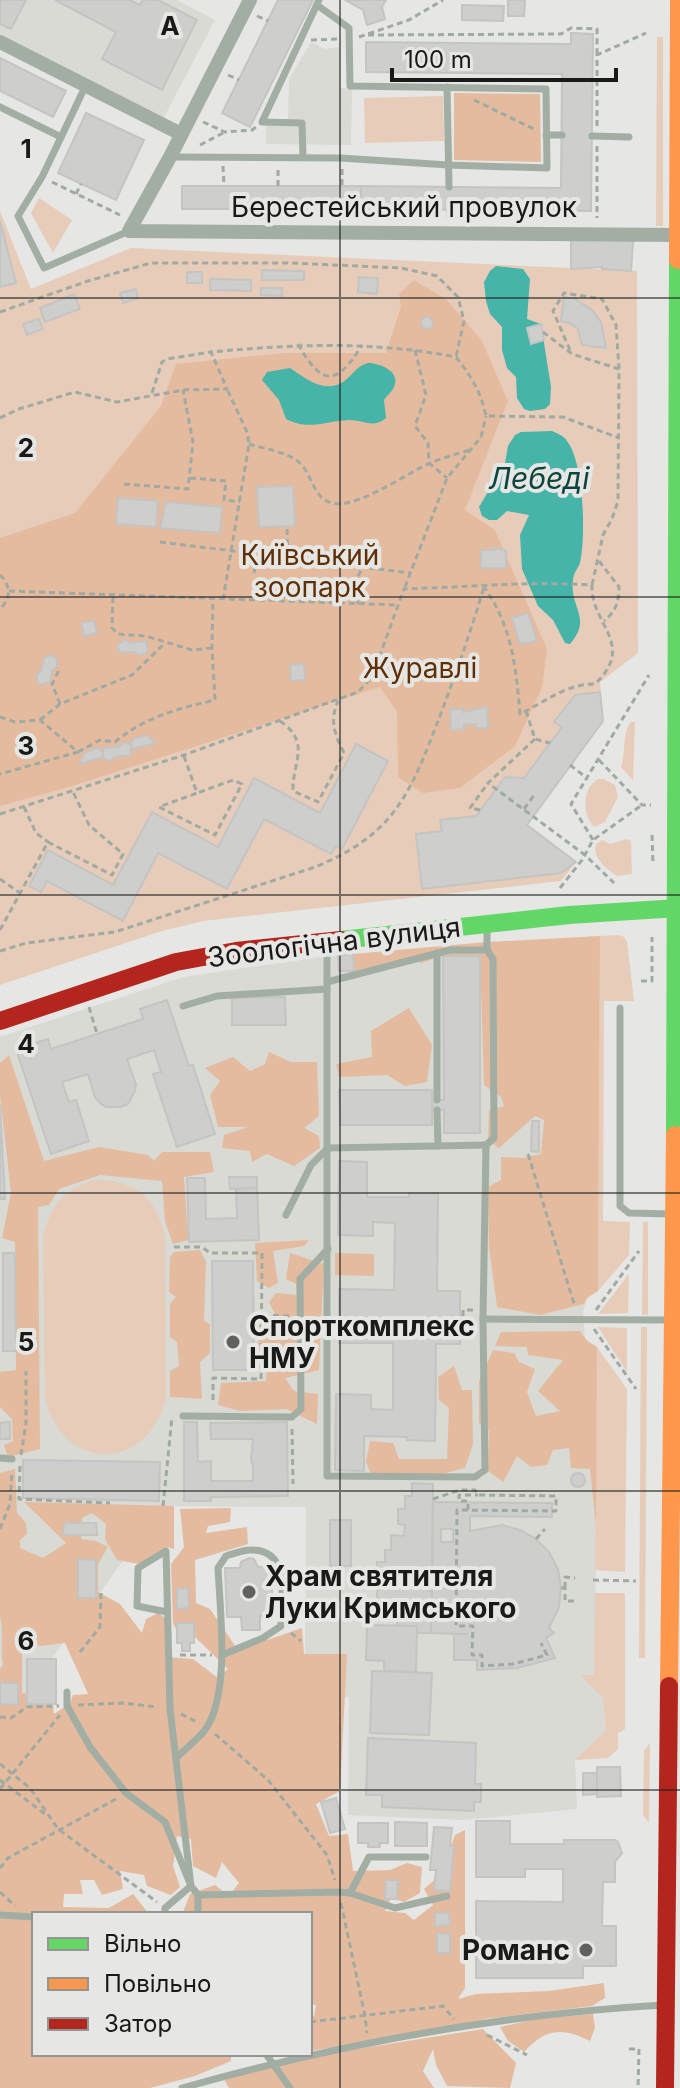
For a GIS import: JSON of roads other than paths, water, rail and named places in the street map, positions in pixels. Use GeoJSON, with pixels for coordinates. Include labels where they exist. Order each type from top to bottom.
{"type":"FeatureCollection","features":[{"type":"Feature","properties":{"kind":"main road"},"geometry":{"type":"LineString","coordinates":[[665,2088],[678,908],[679,0]]}},
{"type":"Feature","properties":{"kind":"main road","name":"Зоологічна вулиця"},"geometry":{"type":"LineString","coordinates":[[0,1021],[176,962],[236,951],[569,915],[678,908]]}},
{"type":"Feature","properties":{"kind":"street"},"geometry":{"type":"LineString","coordinates":[[129,231],[175,157],[181,134],[251,7]]}},
{"type":"Feature","properties":{"kind":"street"},"geometry":{"type":"LineString","coordinates":[[0,42],[181,134]]}},
{"type":"Feature","properties":{"kind":"street","name":"Берестейський провулок"},"geometry":{"type":"LineString","coordinates":[[129,231],[678,235]]}},
{"type":"Feature","properties":{"kind":"lane"},"geometry":{"type":"LineString","coordinates":[[175,157],[341,158],[547,168],[546,89],[350,86],[349,28],[318,3],[262,122],[302,123],[303,157]]}},
{"type":"Feature","properties":{"kind":"lane"},"geometry":{"type":"LineString","coordinates":[[85,87],[42,177],[18,216],[44,268],[129,231]]}},
{"type":"Feature","properties":{"kind":"lane"},"geometry":{"type":"LineString","coordinates":[[447,87],[449,187]]}},
{"type":"Feature","properties":{"kind":"lane"},"geometry":{"type":"LineString","coordinates":[[0,107],[61,137]]}},
{"type":"Feature","properties":{"kind":"lane"},"geometry":{"type":"LineString","coordinates":[[546,135],[562,135]]}},
{"type":"Feature","properties":{"kind":"lane"},"geometry":{"type":"LineString","coordinates":[[594,136],[629,137]]}},
{"type":"Feature","properties":{"kind":"lane"},"geometry":{"type":"LineString","coordinates":[[286,1215],[311,1165],[328,1148],[486,1145],[494,1138],[493,959],[487,950],[487,924]]}},
{"type":"Feature","properties":{"kind":"lane"},"geometry":{"type":"LineString","coordinates":[[327,940],[327,1476],[475,1477],[485,1470],[483,1319],[486,1145]]}},
{"type":"Feature","properties":{"kind":"lane"},"geometry":{"type":"LineString","coordinates":[[183,1006],[217,996],[327,985],[450,950],[487,950]]}},
{"type":"Feature","properties":{"kind":"lane"},"geometry":{"type":"LineString","coordinates":[[437,953],[437,1100]]}},
{"type":"Feature","properties":{"kind":"lane"},"geometry":{"type":"LineString","coordinates":[[620,1008],[620,1206],[629,1213],[673,1214]]}},
{"type":"Feature","properties":{"kind":"lane"},"geometry":{"type":"LineString","coordinates":[[437,1110],[438,1146]]}},
{"type":"Feature","properties":{"kind":"lane"},"geometry":{"type":"LineString","coordinates":[[183,1416],[292,1417],[301,1409],[300,1279],[328,1249]]}},
{"type":"Feature","properties":{"kind":"lane"},"geometry":{"type":"LineString","coordinates":[[483,1319],[672,1320]]}},
{"type":"Feature","properties":{"kind":"lane"},"geometry":{"type":"LineString","coordinates":[[0,1458],[12,1459]]}},
{"type":"Feature","properties":{"kind":"lane"},"geometry":{"type":"LineString","coordinates":[[176,1758],[207,1727],[217,1697],[222,1655],[218,1568],[226,1556],[251,1550],[274,1557],[281,1568],[281,1626],[263,1638],[222,1655]]}},
{"type":"Feature","properties":{"kind":"lane"},"geometry":{"type":"LineString","coordinates":[[167,1612],[137,1606],[138,1568],[166,1551],[170,1709],[191,1886]]}},
{"type":"Feature","properties":{"kind":"lane"},"geometry":{"type":"LineString","coordinates":[[67,1692],[67,1706],[90,1747],[126,1793],[165,1822],[191,1886],[198,1895],[198,1912]]}},
{"type":"Feature","properties":{"kind":"lane"},"geometry":{"type":"LineString","coordinates":[[350,1893],[369,1857],[426,1857]]}},
{"type":"Feature","properties":{"kind":"lane"},"geometry":{"type":"LineString","coordinates":[[165,1911],[191,1886]]}},
{"type":"Feature","properties":{"kind":"lane"},"geometry":{"type":"LineString","coordinates":[[198,1895],[339,1892],[395,1908],[447,1896]]}},
{"type":"Feature","properties":{"kind":"lane"},"geometry":{"type":"LineString","coordinates":[[0,1915],[32,1917]]}},
{"type":"Feature","properties":{"kind":"lane"},"geometry":{"type":"LineString","coordinates":[[312,2055],[469,2027],[595,2009],[665,2005]]}},
{"type":"Feature","properties":{"kind":"lane"},"geometry":{"type":"LineString","coordinates":[[268,2056],[290,2088]]}},
{"type":"Feature","properties":{"kind":"lane"},"geometry":{"type":"LineString","coordinates":[[182,2088],[215,2084],[273,2062],[306,2056]]}},
{"type":"Feature","properties":{"kind":"water"},"geometry":{"type":"Polygon","coordinates":[[[496,266],[523,269],[530,279],[527,319],[541,324],[551,387],[550,404],[545,409],[524,409],[517,398],[516,377],[507,368],[502,350],[502,327],[490,314],[486,301],[484,282],[496,266]]]}},
{"type":"Feature","properties":{"kind":"water"},"geometry":{"type":"Polygon","coordinates":[[[368,363],[384,367],[395,378],[393,389],[384,400],[386,418],[377,423],[349,420],[310,425],[294,423],[286,419],[279,400],[262,380],[267,372],[290,368],[315,383],[336,385],[368,363]]]}},
{"type":"Feature","properties":{"kind":"water","name":"Лебеді"},"geometry":{"type":"Polygon","coordinates":[[[552,431],[564,437],[573,451],[582,500],[582,551],[573,578],[580,627],[570,644],[565,643],[553,620],[538,606],[522,569],[520,535],[529,515],[507,511],[497,520],[489,520],[482,516],[479,507],[505,463],[508,446],[515,435],[552,431]]]}},
{"type":"Feature","properties":{"kind":"place","name":"Спорткомплекс НМУ"},"geometry":{"type":"Point","coordinates":[233,1342]}},
{"type":"Feature","properties":{"kind":"place","name":"Храм святителя Луки Кримського"},"geometry":{"type":"Point","coordinates":[249,1592]}},
{"type":"Feature","properties":{"kind":"place","name":"Романс"},"geometry":{"type":"Point","coordinates":[586,1950]}},
{"type":"Feature","properties":{"kind":"park label","name":"Київський зоопарк"},"geometry":{"type":"Point","coordinates":[310,571]}},
{"type":"Feature","properties":{"kind":"park label","name":"Журавлі"},"geometry":{"type":"Point","coordinates":[420,668]}}]}
